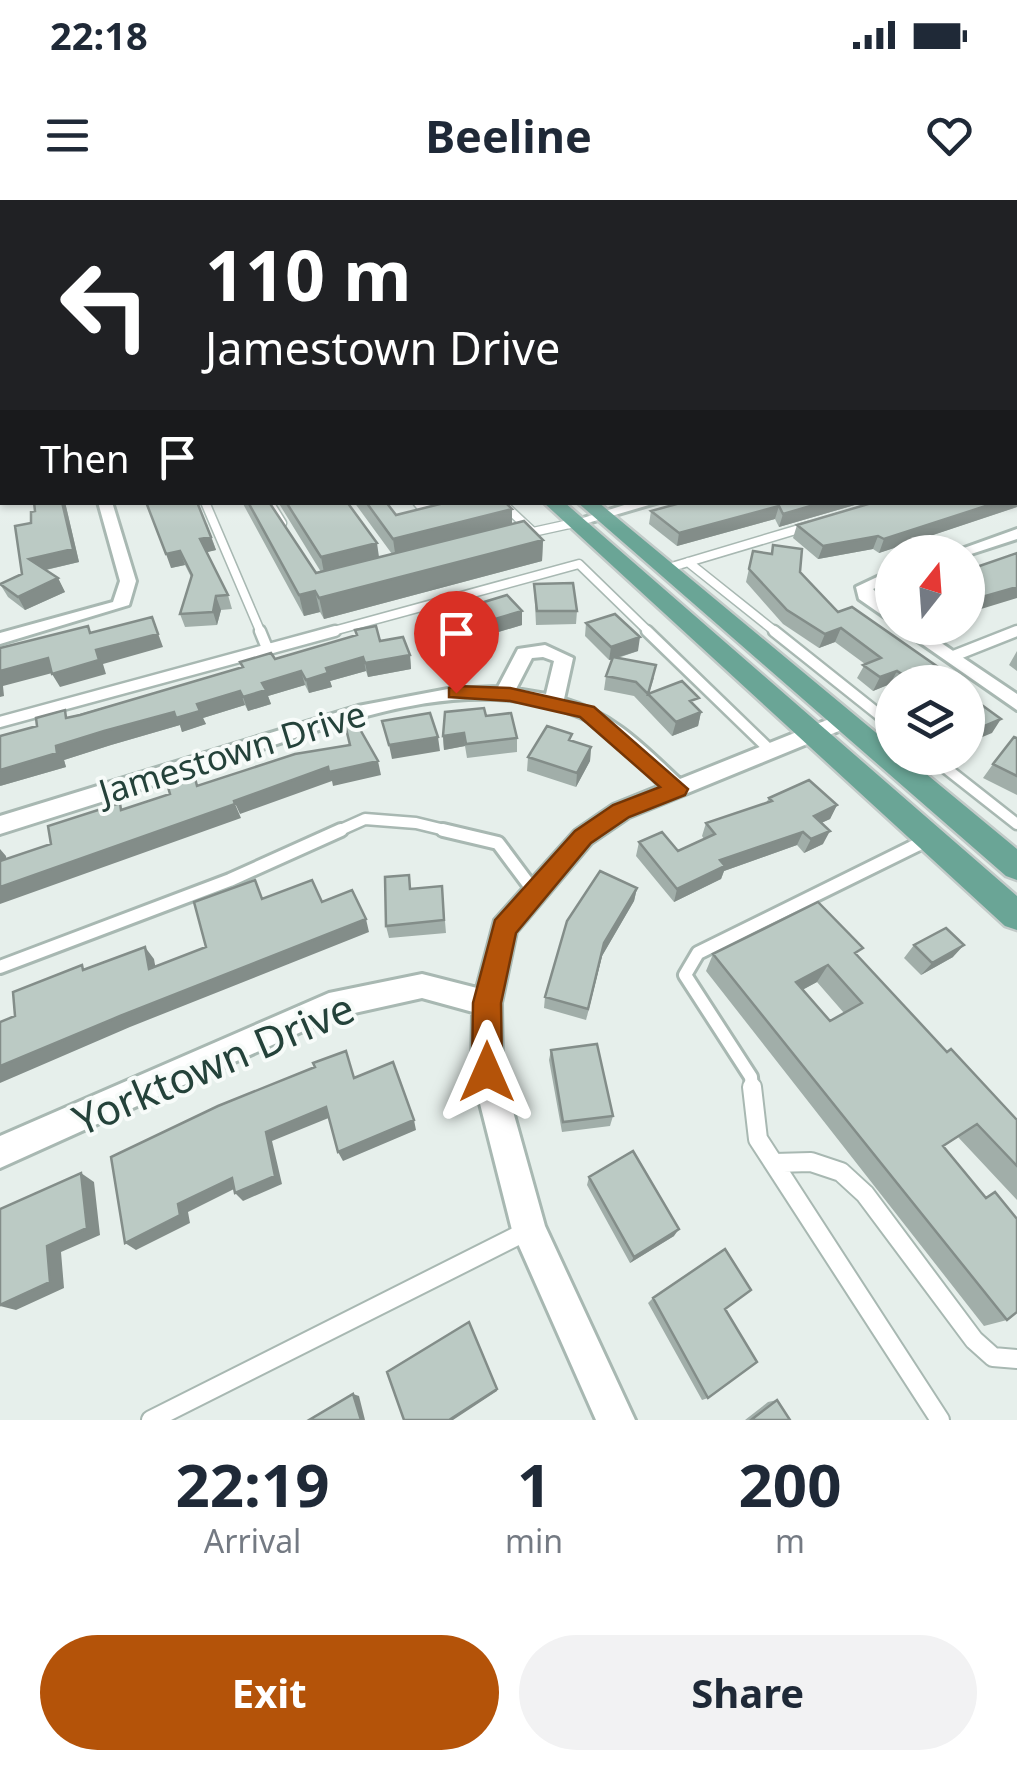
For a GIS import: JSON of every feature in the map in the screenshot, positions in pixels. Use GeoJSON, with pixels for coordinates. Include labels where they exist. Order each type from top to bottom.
{"type":"FeatureCollection","features":[{"type":"Feature","properties":{"kind":"main road"},"geometry":{"type":"LineString","coordinates":[[561,505],[588,514],[676,566],[844,721],[1017,868]]}},
{"type":"Feature","properties":{"kind":"main road"},"geometry":{"type":"LineString","coordinates":[[588,514],[813,735],[1017,916]]}},
{"type":"Feature","properties":{"kind":"street"},"geometry":{"type":"LineString","coordinates":[[0,639],[120,605],[128,581],[106,505]]}},
{"type":"Feature","properties":{"kind":"street"},"geometry":{"type":"LineString","coordinates":[[588,514],[636,505]]}},
{"type":"Feature","properties":{"kind":"street"},"geometry":{"type":"LineString","coordinates":[[985,544],[1017,534]]}},
{"type":"Feature","properties":{"kind":"street"},"geometry":{"type":"LineString","coordinates":[[875,582],[864,587],[865,595],[875,603]]}},
{"type":"Feature","properties":{"kind":"street"},"geometry":{"type":"LineString","coordinates":[[933,645],[1017,703]]}},
{"type":"Feature","properties":{"kind":"street"},"geometry":{"type":"LineString","coordinates":[[504,695],[525,653],[545,651],[564,658],[552,702]]}},
{"type":"Feature","properties":{"kind":"street","name":"Jamestown Drive"},"geometry":{"type":"LineString","coordinates":[[0,825],[402,700],[456,693],[504,695],[587,712],[677,789]]}},
{"type":"Feature","properties":{"kind":"street"},"geometry":{"type":"LineString","coordinates":[[616,1420],[529,1230],[487,1072],[487,1003],[504,928],[583,837],[621,811],[844,721]]}},
{"type":"Feature","properties":{"kind":"street","name":"Yorktown Drive"},"geometry":{"type":"LineString","coordinates":[[0,1152],[329,1006],[422,986],[487,1003]]}},
{"type":"Feature","properties":{"kind":"lane"},"geometry":{"type":"LineString","coordinates":[[206,505],[268,648]]}},
{"type":"Feature","properties":{"kind":"lane"},"geometry":{"type":"LineString","coordinates":[[271,505],[290,536]]}},
{"type":"Feature","properties":{"kind":"lane"},"geometry":{"type":"LineString","coordinates":[[420,505],[446,509]]}},
{"type":"Feature","properties":{"kind":"lane"},"geometry":{"type":"LineString","coordinates":[[504,505],[533,532]]}},
{"type":"Feature","properties":{"kind":"lane"},"geometry":{"type":"LineString","coordinates":[[519,536],[588,514]]}},
{"type":"Feature","properties":{"kind":"lane"},"geometry":{"type":"LineString","coordinates":[[676,566],[815,524]]}},
{"type":"Feature","properties":{"kind":"lane"},"geometry":{"type":"LineString","coordinates":[[0,722],[579,564],[771,751]]}},
{"type":"Feature","properties":{"kind":"lane"},"geometry":{"type":"LineString","coordinates":[[676,566],[875,712]]}},
{"type":"Feature","properties":{"kind":"lane"},"geometry":{"type":"LineString","coordinates":[[951,657],[1017,631]]}},
{"type":"Feature","properties":{"kind":"lane"},"geometry":{"type":"LineString","coordinates":[[955,775],[1017,824]]}},
{"type":"Feature","properties":{"kind":"lane"},"geometry":{"type":"LineString","coordinates":[[0,967],[230,880],[366,819],[416,823],[498,843],[534,890]]}},
{"type":"Feature","properties":{"kind":"lane"},"geometry":{"type":"LineString","coordinates":[[929,839],[698,953],[685,975],[751,1076],[758,1139],[940,1420]]}},
{"type":"Feature","properties":{"kind":"lane"},"geometry":{"type":"LineString","coordinates":[[774,1163],[811,1162],[841,1172],[865,1194],[974,1340],[993,1357],[1017,1358]]}},
{"type":"Feature","properties":{"kind":"lane"},"geometry":{"type":"LineString","coordinates":[[151,1420],[529,1230]]}},
{"type":"Feature","properties":{"kind":"building"},"geometry":{"type":"Polygon","coordinates":[[[34,505],[63,505],[73,549],[29,559],[58,578],[18,597],[0,584],[22,574],[15,526],[31,523],[31,512],[35,511],[34,505]]]}},
{"type":"Feature","properties":{"kind":"building"},"geometry":{"type":"Polygon","coordinates":[[[147,505],[198,505],[211,537],[200,539],[228,595],[216,596],[213,612],[180,614],[192,575],[180,551],[166,554],[147,505]]]}},
{"type":"Feature","properties":{"kind":"building"},"geometry":{"type":"Polygon","coordinates":[[[250,505],[271,505],[316,573],[524,521],[543,540],[319,598],[315,591],[299,595],[250,505]]]}},
{"type":"Feature","properties":{"kind":"building"},"geometry":{"type":"Polygon","coordinates":[[[288,505],[349,505],[377,543],[321,557],[288,505]]]}},
{"type":"Feature","properties":{"kind":"building"},"geometry":{"type":"Polygon","coordinates":[[[368,505],[388,505],[396,515],[436,505],[508,505],[512,509],[393,539],[368,505]]]}},
{"type":"Feature","properties":{"kind":"building"},"geometry":{"type":"Polygon","coordinates":[[[673,505],[814,505],[783,514],[779,506],[679,533],[651,511],[673,505]]]}},
{"type":"Feature","properties":{"kind":"building"},"geometry":{"type":"Polygon","coordinates":[[[865,505],[989,505],[896,535],[875,535],[823,546],[797,525],[865,505]]]}},
{"type":"Feature","properties":{"kind":"building"},"geometry":{"type":"Polygon","coordinates":[[[773,545],[802,549],[800,572],[838,612],[852,607],[875,623],[875,645],[906,645],[935,665],[875,665],[875,673],[863,665],[881,658],[841,628],[825,634],[787,610],[749,569],[753,551],[772,554],[773,545]]]}},
{"type":"Feature","properties":{"kind":"building"},"geometry":{"type":"Polygon","coordinates":[[[1017,553],[1017,587],[985,596],[985,564],[1017,553]]]}},
{"type":"Feature","properties":{"kind":"building"},"geometry":{"type":"Polygon","coordinates":[[[573,583],[577,611],[537,611],[534,584],[573,583]]]}},
{"type":"Feature","properties":{"kind":"building"},"geometry":{"type":"Polygon","coordinates":[[[507,595],[522,611],[485,622],[471,606],[507,595]]]}},
{"type":"Feature","properties":{"kind":"building"},"geometry":{"type":"Polygon","coordinates":[[[615,614],[640,637],[611,647],[586,623],[615,614]]]}},
{"type":"Feature","properties":{"kind":"building"},"geometry":{"type":"Polygon","coordinates":[[[152,617],[158,634],[96,650],[99,660],[52,674],[48,658],[0,671],[0,648],[88,626],[90,633],[152,617]]]}},
{"type":"Feature","properties":{"kind":"building"},"geometry":{"type":"Polygon","coordinates":[[[376,626],[380,641],[403,637],[410,655],[365,663],[363,657],[326,668],[328,673],[306,680],[301,671],[262,683],[266,690],[243,697],[240,691],[197,704],[200,711],[176,718],[174,712],[104,731],[56,746],[57,753],[0,770],[0,736],[37,726],[36,718],[65,710],[66,718],[80,715],[243,667],[240,662],[271,653],[275,659],[376,626]]]}},
{"type":"Feature","properties":{"kind":"building"},"geometry":{"type":"Polygon","coordinates":[[[613,657],[656,665],[648,694],[636,682],[606,676],[613,657]]]}},
{"type":"Feature","properties":{"kind":"building"},"geometry":{"type":"Polygon","coordinates":[[[682,681],[699,698],[690,701],[701,712],[676,722],[648,694],[682,681]]]}},
{"type":"Feature","properties":{"kind":"building"},"geometry":{"type":"Polygon","coordinates":[[[985,707],[1001,719],[985,726],[985,707]]]}},
{"type":"Feature","properties":{"kind":"building"},"geometry":{"type":"Polygon","coordinates":[[[484,708],[486,716],[511,713],[517,738],[466,744],[464,733],[443,736],[445,712],[484,708]]]}},
{"type":"Feature","properties":{"kind":"building"},"geometry":{"type":"Polygon","coordinates":[[[349,710],[378,761],[329,772],[328,767],[0,887],[0,861],[51,844],[48,826],[120,803],[121,810],[170,794],[168,787],[195,778],[197,786],[295,754],[350,745],[342,712],[349,710]]]}},
{"type":"Feature","properties":{"kind":"building"},"geometry":{"type":"Polygon","coordinates":[[[430,713],[438,737],[389,745],[382,721],[430,713]]]}},
{"type":"Feature","properties":{"kind":"building"},"geometry":{"type":"Polygon","coordinates":[[[547,726],[572,734],[569,740],[591,747],[577,773],[528,757],[547,726]]]}},
{"type":"Feature","properties":{"kind":"building"},"geometry":{"type":"Polygon","coordinates":[[[1017,738],[1017,776],[993,764],[1017,738]]]}},
{"type":"Feature","properties":{"kind":"building"},"geometry":{"type":"Polygon","coordinates":[[[809,780],[837,805],[814,816],[830,831],[811,839],[803,832],[720,860],[725,866],[677,889],[639,842],[662,832],[678,851],[715,834],[706,823],[772,801],[769,798],[809,780]]]}},
{"type":"Feature","properties":{"kind":"building"},"geometry":{"type":"Polygon","coordinates":[[[600,871],[637,888],[604,943],[588,1009],[545,997],[567,921],[600,871]]]}},
{"type":"Feature","properties":{"kind":"building"},"geometry":{"type":"Polygon","coordinates":[[[409,875],[410,889],[442,886],[444,920],[386,926],[385,877],[409,875]]]}},
{"type":"Feature","properties":{"kind":"building"},"geometry":{"type":"Polygon","coordinates":[[[255,880],[262,899],[312,880],[322,902],[352,890],[366,919],[0,1066],[0,1022],[15,1016],[13,992],[82,965],[83,970],[145,947],[149,969],[206,947],[194,902],[255,880]]]}},
{"type":"Feature","properties":{"kind":"building"},"geometry":{"type":"Polygon","coordinates":[[[818,902],[863,948],[855,953],[1017,1120],[1017,1166],[977,1124],[943,1146],[986,1198],[995,1192],[1017,1219],[1017,1312],[1007,1320],[713,954],[818,902]],[[828,965],[796,982],[830,1021],[862,1003],[828,965]]]}},
{"type":"Feature","properties":{"kind":"building"},"geometry":{"type":"Polygon","coordinates":[[[946,928],[964,945],[932,963],[914,945],[946,928]]]}},
{"type":"Feature","properties":{"kind":"building"},"geometry":{"type":"Polygon","coordinates":[[[597,1044],[613,1116],[563,1122],[551,1050],[597,1044]]]}},
{"type":"Feature","properties":{"kind":"building"},"geometry":{"type":"Polygon","coordinates":[[[346,1051],[354,1078],[393,1062],[414,1120],[338,1152],[326,1107],[266,1132],[275,1176],[235,1193],[232,1178],[178,1204],[180,1215],[125,1243],[111,1157],[346,1051]]]}},
{"type":"Feature","properties":{"kind":"building"},"geometry":{"type":"Polygon","coordinates":[[[633,1151],[679,1229],[634,1257],[589,1177],[633,1151]]]}},
{"type":"Feature","properties":{"kind":"building"},"geometry":{"type":"Polygon","coordinates":[[[81,1173],[87,1228],[47,1246],[50,1282],[0,1305],[0,1209],[81,1173]]]}},
{"type":"Feature","properties":{"kind":"building"},"geometry":{"type":"Polygon","coordinates":[[[725,1249],[751,1290],[725,1309],[757,1362],[708,1398],[653,1298],[725,1249]]]}},
{"type":"Feature","properties":{"kind":"building"},"geometry":{"type":"Polygon","coordinates":[[[469,1322],[497,1389],[449,1420],[404,1420],[387,1372],[469,1322]]]}},
{"type":"Feature","properties":{"kind":"building"},"geometry":{"type":"Polygon","coordinates":[[[353,1394],[361,1420],[309,1420],[353,1394]]]}},
{"type":"Feature","properties":{"kind":"building"},"geometry":{"type":"Polygon","coordinates":[[[777,1400],[790,1420],[751,1420],[777,1400]]]}},
{"type":"Feature","properties":{"kind":"route"},"geometry":{"type":"LineString","coordinates":[[456,693],[510,695],[587,712],[620,736],[677,789],[621,811],[583,837],[504,928],[487,1003],[487,1072]]}}]}
